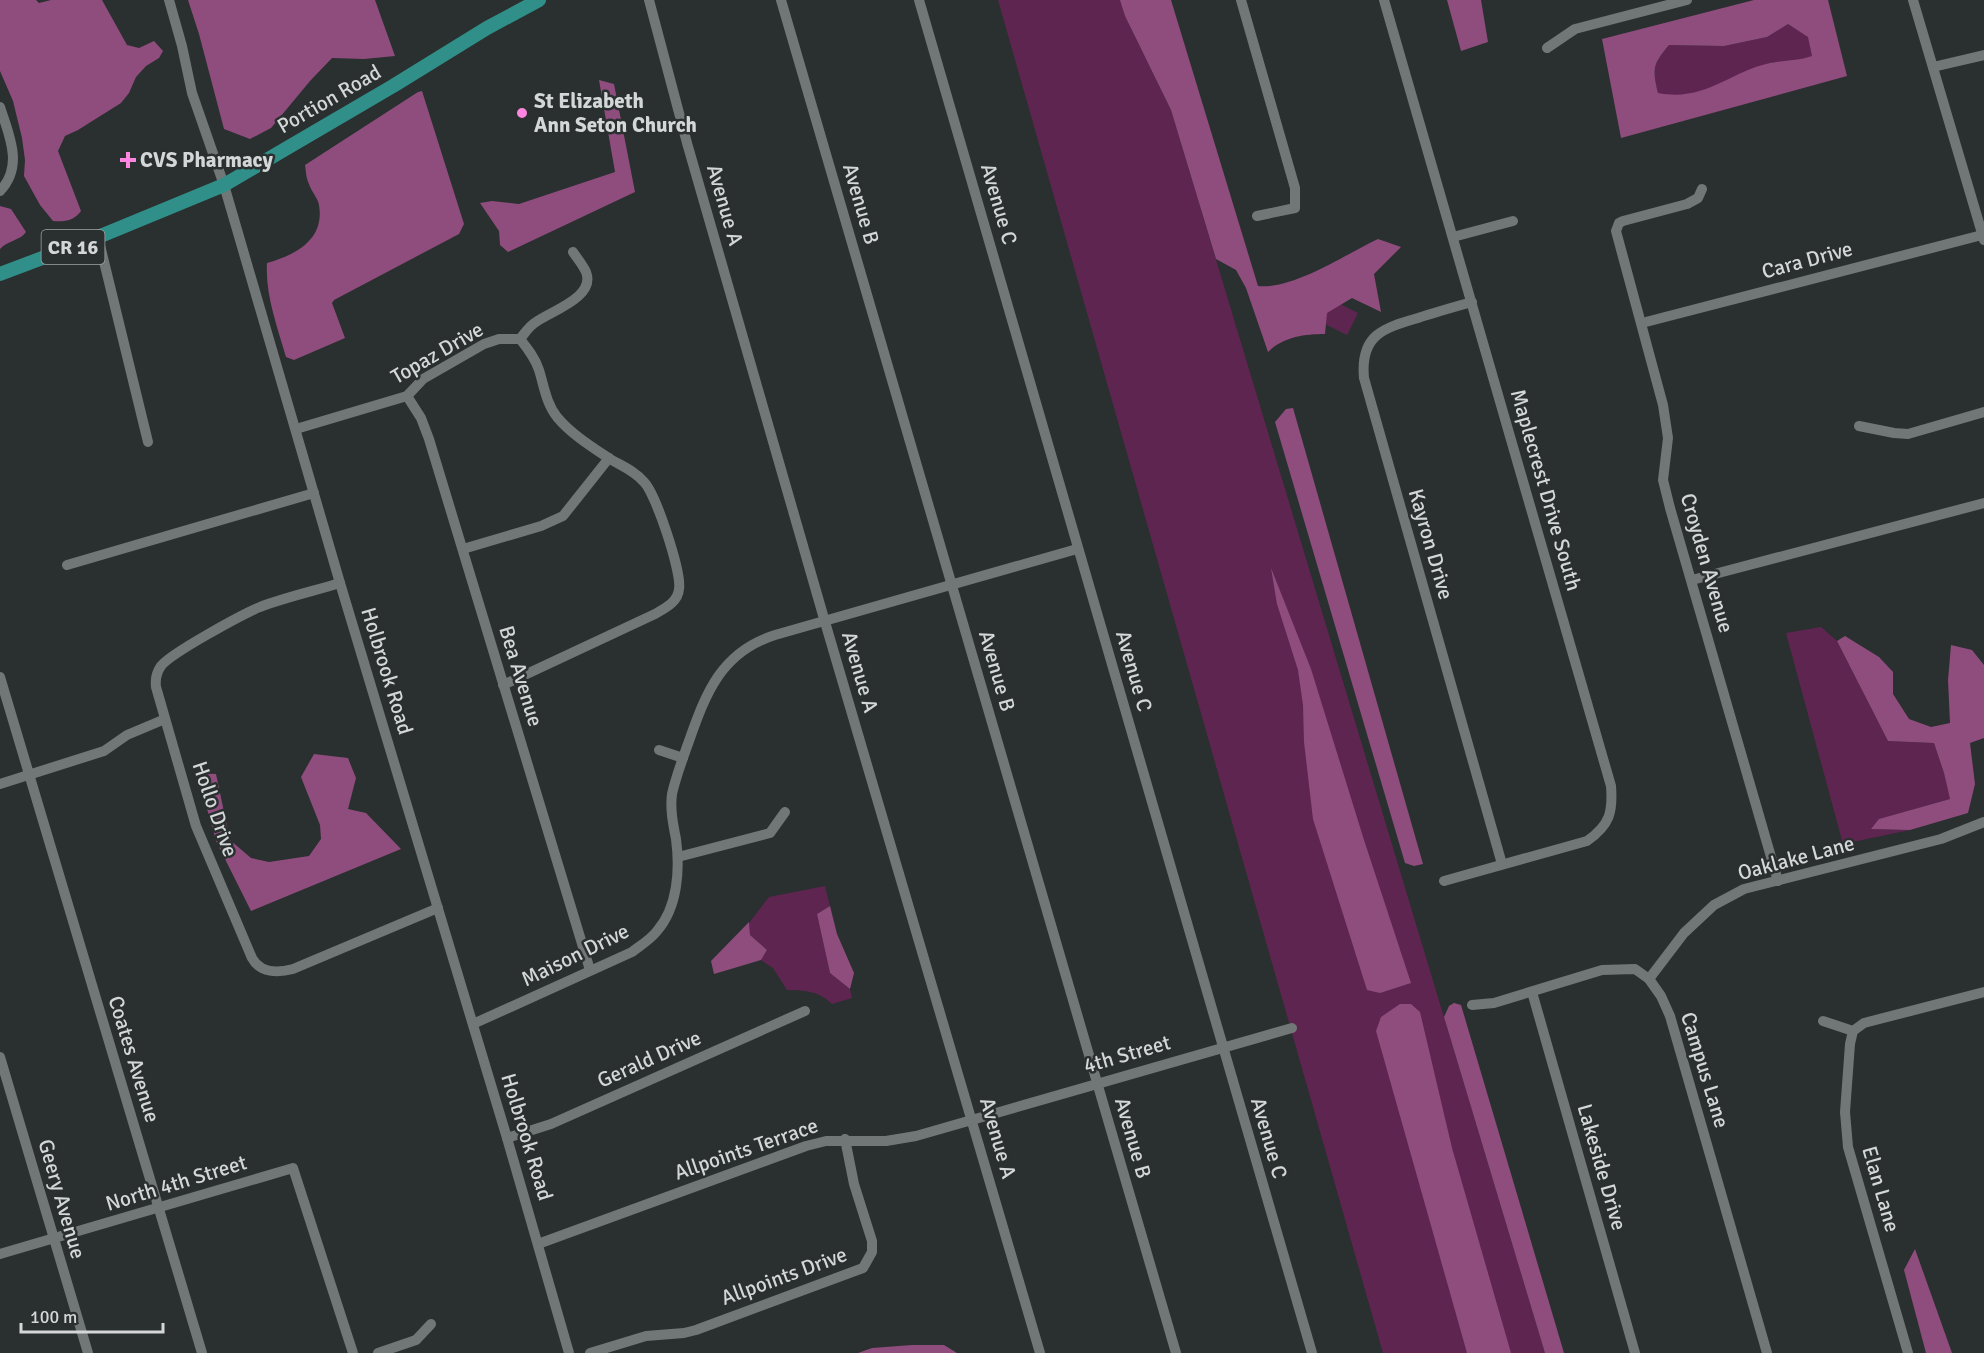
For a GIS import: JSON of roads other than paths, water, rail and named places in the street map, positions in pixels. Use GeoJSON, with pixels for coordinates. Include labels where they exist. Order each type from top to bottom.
{"type":"FeatureCollection","features":[{"type":"Feature","properties":{"kind":"main road","name":"Portion Road"},"geometry":{"type":"LineString","coordinates":[[0,274],[98,237],[224,185],[539,0]]}},
{"type":"Feature","properties":{"kind":"street","name":"Holbrook Road"},"geometry":{"type":"LineString","coordinates":[[169,0],[192,93],[224,185],[569,1353]]}},
{"type":"Feature","properties":{"kind":"street","name":"Avenue A"},"geometry":{"type":"LineString","coordinates":[[649,0],[687,143],[825,622],[1041,1353]]}},
{"type":"Feature","properties":{"kind":"street","name":"Avenue B"},"geometry":{"type":"LineString","coordinates":[[781,0],[1176,1353]]}},
{"type":"Feature","properties":{"kind":"street","name":"Avenue C"},"geometry":{"type":"LineString","coordinates":[[919,0],[1312,1353]]}},
{"type":"Feature","properties":{"kind":"street"},"geometry":{"type":"LineString","coordinates":[[1241,0],[1295,188],[1295,208],[1257,216]]}},
{"type":"Feature","properties":{"kind":"street","name":"Maplecrest Drive South"},"geometry":{"type":"LineString","coordinates":[[1384,0],[1611,786],[1613,805],[1608,820],[1599,833],[1587,841],[1444,881]]}},
{"type":"Feature","properties":{"kind":"street"},"geometry":{"type":"LineString","coordinates":[[1548,48],[1575,28],[1687,0]]}},
{"type":"Feature","properties":{"kind":"street"},"geometry":{"type":"LineString","coordinates":[[1913,0],[1983,238]]}},
{"type":"Feature","properties":{"kind":"street"},"geometry":{"type":"LineString","coordinates":[[1933,67],[1984,55]]}},
{"type":"Feature","properties":{"kind":"street"},"geometry":{"type":"LineString","coordinates":[[0,107],[15,155],[11,175],[0,191]]}},
{"type":"Feature","properties":{"kind":"street","name":"Croyden Avenue"},"geometry":{"type":"LineString","coordinates":[[1702,189],[1698,198],[1687,204],[1619,224],[1616,231],[1663,405],[1668,438],[1663,480],[1778,881]]}},
{"type":"Feature","properties":{"kind":"street"},"geometry":{"type":"LineString","coordinates":[[1453,237],[1513,221]]}},
{"type":"Feature","properties":{"kind":"street"},"geometry":{"type":"LineString","coordinates":[[98,237],[148,442]]}},
{"type":"Feature","properties":{"kind":"street","name":"Cara Drive"},"geometry":{"type":"LineString","coordinates":[[1642,323],[1983,238]]}},
{"type":"Feature","properties":{"kind":"street"},"geometry":{"type":"LineString","coordinates":[[503,685],[655,614],[666,608],[677,597],[680,589],[651,490],[635,473],[572,432],[555,414],[548,401],[538,368],[520,339],[537,321],[577,299],[583,291],[587,283],[587,273],[573,252]]}},
{"type":"Feature","properties":{"kind":"street","name":"Kayron Drive"},"geometry":{"type":"LineString","coordinates":[[1472,302],[1387,327],[1374,337],[1365,352],[1363,364],[1364,378],[1502,864]]}},
{"type":"Feature","properties":{"kind":"street","name":"Topaz Drive"},"geometry":{"type":"LineString","coordinates":[[296,429],[408,396],[423,379],[484,344],[499,339],[520,339]]}},
{"type":"Feature","properties":{"kind":"street","name":"Bea Avenue"},"geometry":{"type":"LineString","coordinates":[[408,396],[421,418],[429,439],[590,970]]}},
{"type":"Feature","properties":{"kind":"street"},"geometry":{"type":"LineString","coordinates":[[1859,426],[1908,434],[1984,412]]}},
{"type":"Feature","properties":{"kind":"street"},"geometry":{"type":"LineString","coordinates":[[463,549],[541,526],[563,516],[609,458]]}},
{"type":"Feature","properties":{"kind":"street"},"geometry":{"type":"LineString","coordinates":[[67,565],[314,493]]}},
{"type":"Feature","properties":{"kind":"street"},"geometry":{"type":"LineString","coordinates":[[1692,580],[1984,503]]}},
{"type":"Feature","properties":{"kind":"street","name":"Maison Drive"},"geometry":{"type":"LineString","coordinates":[[473,1024],[632,952],[658,931],[669,914],[678,873],[678,857],[672,823],[672,794],[683,758],[704,698],[725,666],[748,647],[762,639],[1077,549]]}},
{"type":"Feature","properties":{"kind":"street","name":"Hollo Drive"},"geometry":{"type":"LineString","coordinates":[[340,583],[258,608],[162,664],[155,678],[156,687],[196,826],[252,958],[259,966],[274,972],[293,969],[438,908]]}},
{"type":"Feature","properties":{"kind":"street","name":"Coates Avenue"},"geometry":{"type":"LineString","coordinates":[[0,677],[202,1353]]}},
{"type":"Feature","properties":{"kind":"street"},"geometry":{"type":"LineString","coordinates":[[0,784],[104,750],[127,735],[165,719]]}},
{"type":"Feature","properties":{"kind":"street"},"geometry":{"type":"LineString","coordinates":[[659,750],[683,758]]}},
{"type":"Feature","properties":{"kind":"street"},"geometry":{"type":"LineString","coordinates":[[678,857],[770,833],[785,812]]}},
{"type":"Feature","properties":{"kind":"street","name":"Oaklake Lane"},"geometry":{"type":"LineString","coordinates":[[1649,979],[1684,933],[1714,905],[1744,889],[1941,839],[1984,822]]}},
{"type":"Feature","properties":{"kind":"street"},"geometry":{"type":"LineString","coordinates":[[1472,1005],[1494,1003],[1602,970],[1635,969],[1649,979]]}},
{"type":"Feature","properties":{"kind":"street","name":"Campus Lane"},"geometry":{"type":"LineString","coordinates":[[1649,979],[1661,996],[1670,1016],[1767,1353]]}},
{"type":"Feature","properties":{"kind":"street","name":"Lakeside Drive"},"geometry":{"type":"LineString","coordinates":[[1532,992],[1635,1353]]}},
{"type":"Feature","properties":{"kind":"street"},"geometry":{"type":"LineString","coordinates":[[1823,1021],[1852,1031],[1864,1023],[1984,992]]}},
{"type":"Feature","properties":{"kind":"street","name":"Gerald Drive"},"geometry":{"type":"LineString","coordinates":[[507,1138],[551,1124],[805,1011]]}},
{"type":"Feature","properties":{"kind":"street","name":"4th Street"},"geometry":{"type":"LineString","coordinates":[[973,1120],[1292,1028]]}},
{"type":"Feature","properties":{"kind":"street","name":"Elan Lane"},"geometry":{"type":"LineString","coordinates":[[1852,1031],[1845,1128],[1848,1147],[1908,1353]]}},
{"type":"Feature","properties":{"kind":"street","name":"Geery Avenue"},"geometry":{"type":"LineString","coordinates":[[0,1056],[88,1353]]}},
{"type":"Feature","properties":{"kind":"street","name":"Allpoints Terrace"},"geometry":{"type":"LineString","coordinates":[[538,1244],[815,1143],[845,1139],[886,1141],[916,1136],[973,1120]]}},
{"type":"Feature","properties":{"kind":"street","name":"Allpoints Drive"},"geometry":{"type":"LineString","coordinates":[[590,1353],[646,1336],[696,1330],[863,1268],[872,1252],[872,1241],[854,1184],[845,1139]]}},
{"type":"Feature","properties":{"kind":"street","name":"North 4th Street"},"geometry":{"type":"LineString","coordinates":[[0,1254],[293,1168],[353,1353]]}},
{"type":"Feature","properties":{"kind":"street"},"geometry":{"type":"LineString","coordinates":[[378,1353],[416,1340],[431,1324]]}},
{"type":"Feature","properties":{"kind":"place","name":"St Elizabeth Ann Seton Church"},"geometry":{"type":"Point","coordinates":[522,113]}},
{"type":"Feature","properties":{"kind":"place","name":"CVS Pharmacy"},"geometry":{"type":"Point","coordinates":[128,160]}}]}
